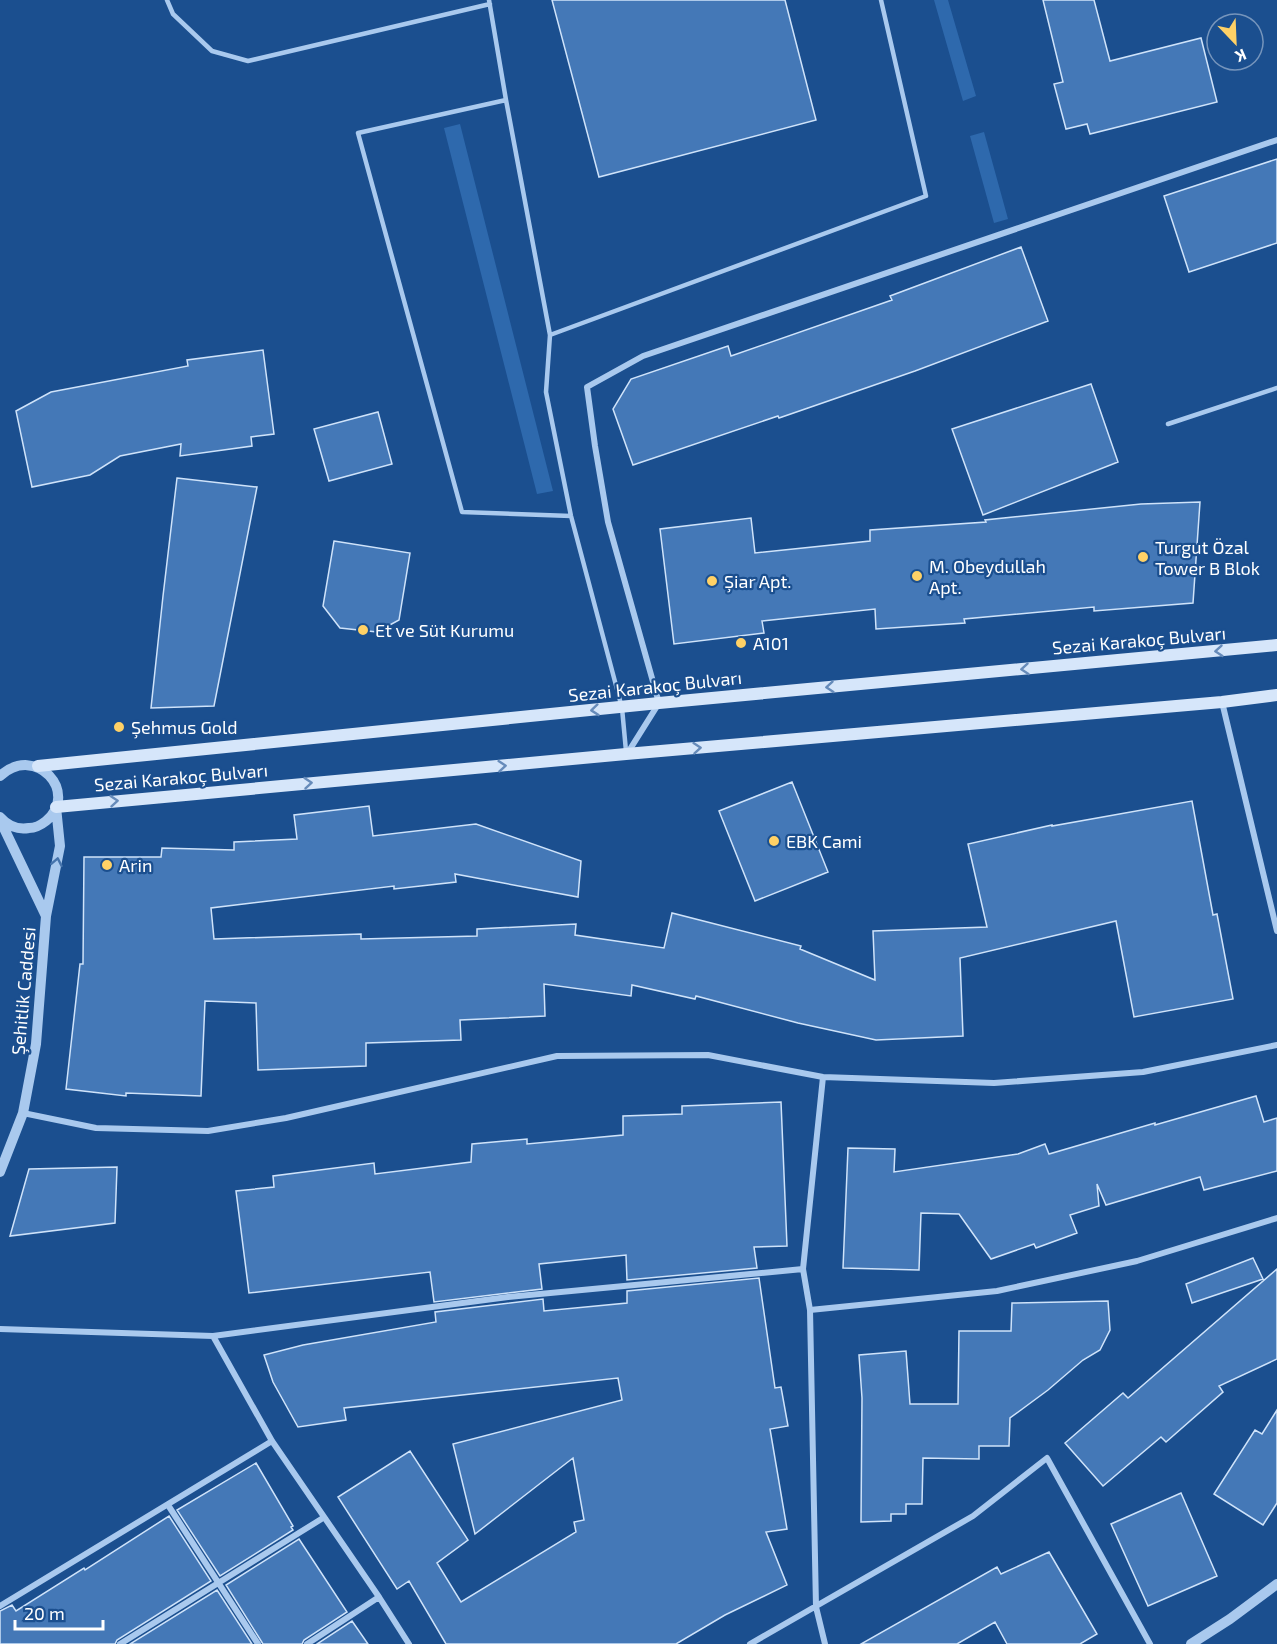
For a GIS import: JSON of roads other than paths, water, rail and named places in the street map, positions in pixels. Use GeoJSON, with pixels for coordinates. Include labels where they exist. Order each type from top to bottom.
{"type":"FeatureCollection","features":[{"type":"Feature","properties":{"kind":"main road","name":"Sezai Karakoç Bulvarı"},"geometry":{"type":"LineString","coordinates":[[38,766],[659,703],[1277,645]]}},
{"type":"Feature","properties":{"kind":"main road","name":"Sezai Karakoç Bulvarı"},"geometry":{"type":"LineString","coordinates":[[56,807],[1222,702],[1277,694]]}},
{"type":"Feature","properties":{"kind":"street"},"geometry":{"type":"LineString","coordinates":[[626,754],[659,703],[608,522],[587,387],[642,356],[1277,140]]}},
{"type":"Feature","properties":{"kind":"street"},"geometry":{"type":"LineString","coordinates":[[1222,702],[1277,931]]}},
{"type":"Feature","properties":{"kind":"street"},"geometry":{"type":"LineString","coordinates":[[0,775],[8,768],[18,765],[38,766]]}},
{"type":"Feature","properties":{"kind":"street","name":"Şehitlik Caddesi"},"geometry":{"type":"LineString","coordinates":[[0,1172],[23,1113],[36,1044],[46,916],[60,846],[56,807],[57,788],[46,772],[38,766]]}},
{"type":"Feature","properties":{"kind":"street"},"geometry":{"type":"LineString","coordinates":[[0,819],[13,827],[34,828],[51,816],[56,807]]}},
{"type":"Feature","properties":{"kind":"street"},"geometry":{"type":"LineString","coordinates":[[0,819],[46,916]]}},
{"type":"Feature","properties":{"kind":"street"},"geometry":{"type":"LineString","coordinates":[[23,1113],[96,1128],[208,1131],[286,1118],[557,1056],[708,1055],[823,1077],[994,1083],[1143,1072],[1277,1045]]}},
{"type":"Feature","properties":{"kind":"street"},"geometry":{"type":"LineString","coordinates":[[823,1077],[803,1269],[810,1310],[816,1607],[825,1644]]}},
{"type":"Feature","properties":{"kind":"street"},"geometry":{"type":"LineString","coordinates":[[810,1310],[997,1291],[1137,1261],[1277,1218]]}},
{"type":"Feature","properties":{"kind":"street"},"geometry":{"type":"LineString","coordinates":[[0,1329],[213,1335],[508,1297],[803,1269]]}},
{"type":"Feature","properties":{"kind":"street"},"geometry":{"type":"LineString","coordinates":[[213,1335],[272,1441],[409,1644]]}},
{"type":"Feature","properties":{"kind":"street"},"geometry":{"type":"LineString","coordinates":[[0,1606],[272,1441]]}},
{"type":"Feature","properties":{"kind":"street"},"geometry":{"type":"LineString","coordinates":[[750,1644],[974,1516],[1047,1458],[1150,1644]]}},
{"type":"Feature","properties":{"kind":"street"},"geometry":{"type":"LineString","coordinates":[[168,1505],[258,1644]]}},
{"type":"Feature","properties":{"kind":"street"},"geometry":{"type":"LineString","coordinates":[[120,1644],[323,1518]]}},
{"type":"Feature","properties":{"kind":"street"},"geometry":{"type":"LineString","coordinates":[[1191,1644],[1230,1619],[1277,1584]]}},
{"type":"Feature","properties":{"kind":"street"},"geometry":{"type":"LineString","coordinates":[[307,1644],[379,1597]]}},
{"type":"Feature","properties":{"kind":"lane"},"geometry":{"type":"LineString","coordinates":[[167,0],[173,15],[212,51],[248,61],[490,2],[550,335],[546,392],[571,516],[622,708],[626,754]]}},
{"type":"Feature","properties":{"kind":"lane"},"geometry":{"type":"LineString","coordinates":[[550,335],[926,196],[881,0]]}},
{"type":"Feature","properties":{"kind":"lane"},"geometry":{"type":"LineString","coordinates":[[506,100],[358,133],[462,512],[571,516]]}},
{"type":"Feature","properties":{"kind":"lane"},"geometry":{"type":"LineString","coordinates":[[1168,424],[1277,388]]}},
{"type":"Feature","properties":{"kind":"place","name":"Turgut Özal Tower B Blok"},"geometry":{"type":"Point","coordinates":[1143,557]}},
{"type":"Feature","properties":{"kind":"place","name":"M. Obeydullah Apt."},"geometry":{"type":"Point","coordinates":[917,576]}},
{"type":"Feature","properties":{"kind":"place","name":"Şiar Apt."},"geometry":{"type":"Point","coordinates":[712,581]}},
{"type":"Feature","properties":{"kind":"place","name":"Et ve Süt Kurumu"},"geometry":{"type":"Point","coordinates":[363,630]}},
{"type":"Feature","properties":{"kind":"place","name":"A101"},"geometry":{"type":"Point","coordinates":[741,643]}},
{"type":"Feature","properties":{"kind":"place","name":"Şehmus Gold"},"geometry":{"type":"Point","coordinates":[119,727]}},
{"type":"Feature","properties":{"kind":"place","name":"EBK Cami"},"geometry":{"type":"Point","coordinates":[774,841]}},
{"type":"Feature","properties":{"kind":"place","name":"Arin"},"geometry":{"type":"Point","coordinates":[107,865]}}]}
